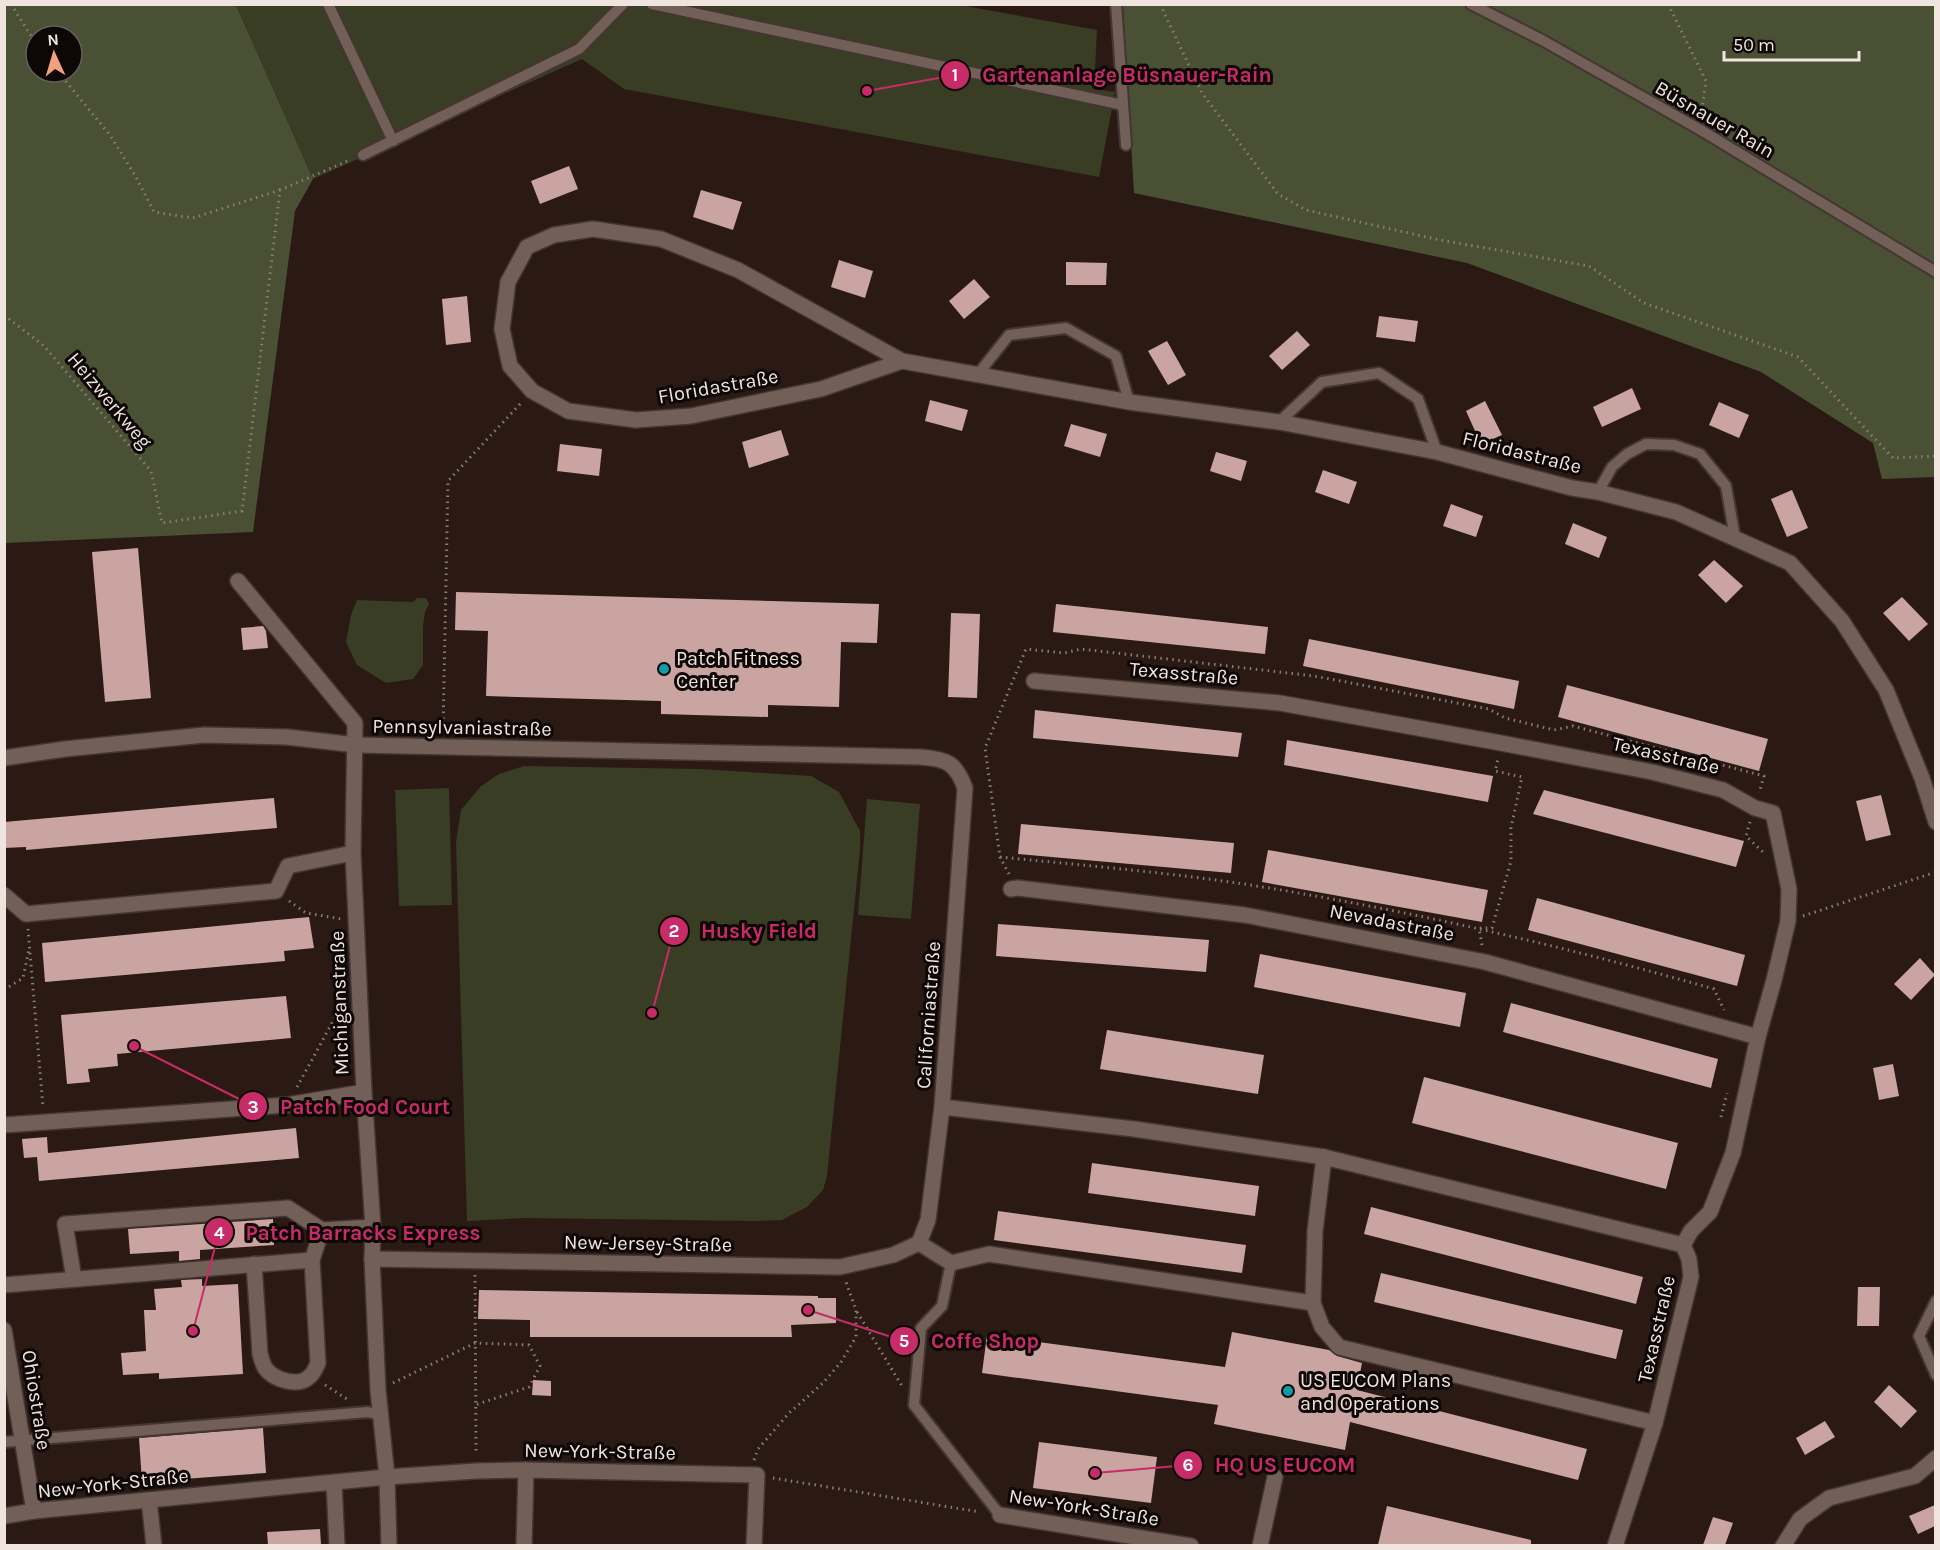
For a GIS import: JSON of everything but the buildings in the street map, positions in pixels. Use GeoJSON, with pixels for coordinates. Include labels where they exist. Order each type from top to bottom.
{"type":"FeatureCollection","features":[{"type":"Feature","properties":{"kind":"street","name":"Floridastraße"},"geometry":{"type":"LineString","coordinates":[[902,361],[821,389],[691,416],[636,420],[568,411],[532,391],[510,366],[502,329],[508,282],[527,247],[554,235],[592,229],[661,239],[738,270],[902,361],[1129,402],[1279,422],[1437,452],[1572,488],[1598,492],[1676,512],[1790,563],[1842,621],[1886,690],[1922,778],[1935,822]]}},
{"type":"Feature","properties":{"kind":"street","name":"Michiganstraße"},"geometry":{"type":"LineString","coordinates":[[238,581],[355,723],[353,853],[373,1227],[372,1259],[378,1390],[374,1413],[387,1476],[389,1545]]}},
{"type":"Feature","properties":{"kind":"street","name":"Texasstraße"},"geometry":{"type":"LineString","coordinates":[[1034,681],[1280,704],[1500,743],[1652,772],[1724,790],[1755,808],[1773,813],[1789,889],[1788,921],[1758,1036],[1733,1153],[1710,1212],[1691,1231],[1683,1245],[1689,1259],[1691,1277],[1655,1423],[1615,1545]]}},
{"type":"Feature","properties":{"kind":"street","name":"Pennsylvaniastraße"},"geometry":{"type":"LineString","coordinates":[[4,758],[204,735],[286,737],[356,746],[921,757],[949,763],[959,772],[965,788]]}},
{"type":"Feature","properties":{"kind":"street","name":"Californiastraße"},"geometry":{"type":"LineString","coordinates":[[919,1243],[928,1220],[942,1107],[965,788]]}},
{"type":"Feature","properties":{"kind":"street"},"geometry":{"type":"LineString","coordinates":[[4,895],[26,914],[276,891],[288,866],[353,853]]}},
{"type":"Feature","properties":{"kind":"street","name":"Nevadastraße"},"geometry":{"type":"LineString","coordinates":[[1014,888],[1245,915],[1485,962],[1758,1036]]}},
{"type":"Feature","properties":{"kind":"street"},"geometry":{"type":"LineString","coordinates":[[4,1125],[286,1105],[364,1092]]}},
{"type":"Feature","properties":{"kind":"street"},"geometry":{"type":"LineString","coordinates":[[942,1107],[1134,1129],[1324,1157],[1683,1245]]}},
{"type":"Feature","properties":{"kind":"street"},"geometry":{"type":"LineString","coordinates":[[1324,1157],[1315,1231],[1313,1303],[1323,1327],[1339,1347],[1655,1423]]}},
{"type":"Feature","properties":{"kind":"street"},"geometry":{"type":"LineString","coordinates":[[74,1279],[65,1224],[288,1208],[322,1230],[373,1227]]}},
{"type":"Feature","properties":{"kind":"street"},"geometry":{"type":"LineString","coordinates":[[254,1264],[260,1354],[265,1367],[275,1377],[290,1381],[305,1380],[318,1363],[312,1260],[322,1230]]}},
{"type":"Feature","properties":{"kind":"street"},"geometry":{"type":"LineString","coordinates":[[919,1243],[951,1263],[989,1254],[1313,1303]]}},
{"type":"Feature","properties":{"kind":"street","name":"New-Jersey-Straße"},"geometry":{"type":"LineString","coordinates":[[372,1259],[840,1268],[894,1255],[919,1243]]}},
{"type":"Feature","properties":{"kind":"street"},"geometry":{"type":"LineString","coordinates":[[4,1285],[312,1260]]}},
{"type":"Feature","properties":{"kind":"street","name":"Ohiostraße"},"geometry":{"type":"LineString","coordinates":[[4,1330],[34,1512]]}},
{"type":"Feature","properties":{"kind":"street"},"geometry":{"type":"LineString","coordinates":[[1783,1545],[1800,1519],[1829,1498],[1915,1476],[1935,1458]]}},
{"type":"Feature","properties":{"kind":"street"},"geometry":{"type":"LineString","coordinates":[[524,1545],[526,1470]]}},
{"type":"Feature","properties":{"kind":"street","name":"New-York-Straße"},"geometry":{"type":"LineString","coordinates":[[4,1516],[387,1476],[476,1471],[526,1470],[753,1476]]}},
{"type":"Feature","properties":{"kind":"street"},"geometry":{"type":"LineString","coordinates":[[753,1476],[754,1545]]}},
{"type":"Feature","properties":{"kind":"street"},"geometry":{"type":"LineString","coordinates":[[1260,1545],[1275,1477]]}},
{"type":"Feature","properties":{"kind":"street"},"geometry":{"type":"LineString","coordinates":[[334,1483],[337,1545]]}},
{"type":"Feature","properties":{"kind":"street"},"geometry":{"type":"LineString","coordinates":[[149,1500],[154,1545]]}},
{"type":"Feature","properties":{"kind":"street","name":"New-York-Straße"},"geometry":{"type":"LineString","coordinates":[[1000,1515],[1191,1545]]}},
{"type":"Feature","properties":{"kind":"lane"},"geometry":{"type":"LineString","coordinates":[[363,155],[579,49],[622,4]]}},
{"type":"Feature","properties":{"kind":"lane"},"geometry":{"type":"LineString","coordinates":[[652,4],[1123,105]]}},
{"type":"Feature","properties":{"kind":"lane"},"geometry":{"type":"LineString","coordinates":[[1116,4],[1126,145]]}},
{"type":"Feature","properties":{"kind":"lane","name":"Büsnauer Rain"},"geometry":{"type":"LineString","coordinates":[[1471,4],[1542,40],[1699,129],[1935,272]]}},
{"type":"Feature","properties":{"kind":"lane"},"geometry":{"type":"LineString","coordinates":[[330,5],[393,141]]}},
{"type":"Feature","properties":{"kind":"lane"},"geometry":{"type":"LineString","coordinates":[[978,374],[1009,334],[1066,328],[1116,356],[1129,402]]}},
{"type":"Feature","properties":{"kind":"lane","name":"Floridastraße"},"geometry":{"type":"LineString","coordinates":[[1279,422],[1322,382],[1379,373],[1418,399],[1437,452]]}},
{"type":"Feature","properties":{"kind":"lane","name":"Floridastraße"},"geometry":{"type":"LineString","coordinates":[[1598,492],[1612,467],[1627,454],[1646,444],[1674,445],[1700,454],[1726,486],[1735,538]]}},
{"type":"Feature","properties":{"kind":"lane"},"geometry":{"type":"LineString","coordinates":[[951,1263],[942,1306],[921,1328],[914,1405],[1000,1515]]}},
{"type":"Feature","properties":{"kind":"lane"},"geometry":{"type":"LineString","coordinates":[[1935,1301],[1919,1336],[1935,1375]]}},
{"type":"Feature","properties":{"kind":"lane"},"geometry":{"type":"LineString","coordinates":[[4,1442],[374,1413]]}},
{"type":"Feature","properties":{"kind":"path"},"geometry":{"type":"LineString","coordinates":[[11,4],[24,25]]}},
{"type":"Feature","properties":{"kind":"path"},"geometry":{"type":"LineString","coordinates":[[1160,4],[1202,93],[1278,195],[1306,210],[1440,240],[1589,266],[1644,303],[1798,357],[1893,458],[1935,456]]}},
{"type":"Feature","properties":{"kind":"path"},"geometry":{"type":"LineString","coordinates":[[1668,4],[1706,81],[1699,129]]}},
{"type":"Feature","properties":{"kind":"path"},"geometry":{"type":"LineString","coordinates":[[68,84],[110,135],[154,212],[193,218],[280,190],[363,155]]}},
{"type":"Feature","properties":{"kind":"path","name":"Heizwerkweg"},"geometry":{"type":"LineString","coordinates":[[4,315],[44,346],[151,471],[162,524],[242,511],[280,190]]}},
{"type":"Feature","properties":{"kind":"path"},"geometry":{"type":"LineString","coordinates":[[442,747],[448,481],[532,391]]}},
{"type":"Feature","properties":{"kind":"path"},"geometry":{"type":"LineString","coordinates":[[1485,962],[1479,928],[1492,928],[1511,861],[1511,828],[1522,777],[1495,771],[1505,718]]}},
{"type":"Feature","properties":{"kind":"path"},"geometry":{"type":"LineString","coordinates":[[985,748],[1000,857],[1014,888]]}},
{"type":"Feature","properties":{"kind":"path"},"geometry":{"type":"LineString","coordinates":[[1788,921],[1935,872]]}},
{"type":"Feature","properties":{"kind":"path"},"geometry":{"type":"LineString","coordinates":[[276,891],[306,913],[357,922]]}},
{"type":"Feature","properties":{"kind":"path"},"geometry":{"type":"LineString","coordinates":[[26,914],[44,1121]]}},
{"type":"Feature","properties":{"kind":"path"},"geometry":{"type":"LineString","coordinates":[[4,990],[23,978],[30,944]]}},
{"type":"Feature","properties":{"kind":"path"},"geometry":{"type":"LineString","coordinates":[[286,1105],[359,976]]}},
{"type":"Feature","properties":{"kind":"path"},"geometry":{"type":"LineString","coordinates":[[475,1262],[476,1471]]}},
{"type":"Feature","properties":{"kind":"path"},"geometry":{"type":"LineString","coordinates":[[840,1268],[856,1310],[914,1405]]}},
{"type":"Feature","properties":{"kind":"path"},"geometry":{"type":"LineString","coordinates":[[753,1476],[758,1449],[789,1413],[823,1383],[841,1362],[856,1337],[856,1310]]}},
{"type":"Feature","properties":{"kind":"path"},"geometry":{"type":"LineString","coordinates":[[378,1390],[475,1343],[529,1345],[540,1366],[529,1387],[475,1405]]}},
{"type":"Feature","properties":{"kind":"path"},"geometry":{"type":"LineString","coordinates":[[310,1376],[374,1413]]}},
{"type":"Feature","properties":{"kind":"path","name":"New-York-Straße"},"geometry":{"type":"LineString","coordinates":[[753,1476],[1000,1515]]}},
{"type":"Feature","properties":{"kind":"green space"},"geometry":{"type":"Polygon","coordinates":[[[4,5],[236,5],[313,179],[295,211],[253,532],[5,543],[4,5]]]}},
{"type":"Feature","properties":{"kind":"green space"},"geometry":{"type":"Polygon","coordinates":[[[236,5],[960,5],[1097,30],[1094,89],[1115,92],[1099,177],[624,89],[582,59],[313,179],[236,5]]]}},
{"type":"Feature","properties":{"kind":"green space"},"geometry":{"type":"Polygon","coordinates":[[[1123,5],[1935,5],[1935,477],[1882,479],[1873,443],[1761,372],[1467,263],[1134,193],[1123,5]]]}},
{"type":"Feature","properties":{"kind":"green space"},"geometry":{"type":"Polygon","coordinates":[[[417,598],[426,598],[429,604],[423,626],[423,665],[413,679],[386,683],[357,665],[346,642],[351,615],[357,600],[413,602],[417,598]]]}},
{"type":"Feature","properties":{"kind":"green space"},"geometry":{"type":"Polygon","coordinates":[[[524,766],[698,769],[811,776],[839,792],[860,831],[860,850],[827,1176],[823,1190],[807,1207],[782,1220],[524,1218],[467,1221],[456,842],[461,810],[481,786],[499,774],[524,766]]]}},
{"type":"Feature","properties":{"kind":"green space"},"geometry":{"type":"Polygon","coordinates":[[[449,788],[452,905],[399,906],[395,790],[449,788]]]}},
{"type":"Feature","properties":{"kind":"green space"},"geometry":{"type":"Polygon","coordinates":[[[867,799],[920,804],[911,919],[858,915],[867,799]]]}},
{"type":"Feature","properties":{"kind":"place","name":"Gartenanlage Büsnauer-Rain"},"geometry":{"type":"Point","coordinates":[867,91]}},
{"type":"Feature","properties":{"kind":"place","name":"Patch Fitness Center"},"geometry":{"type":"Point","coordinates":[664,669]}},
{"type":"Feature","properties":{"kind":"place","name":"Husky Field"},"geometry":{"type":"Point","coordinates":[652,1013]}},
{"type":"Feature","properties":{"kind":"place","name":"Patch Food Court"},"geometry":{"type":"Point","coordinates":[134,1046]}},
{"type":"Feature","properties":{"kind":"place","name":"Coffe Shop"},"geometry":{"type":"Point","coordinates":[808,1310]}},
{"type":"Feature","properties":{"kind":"place","name":"Patch Barracks Express"},"geometry":{"type":"Point","coordinates":[193,1331]}},
{"type":"Feature","properties":{"kind":"place","name":"US EUCOM Plans and Operations"},"geometry":{"type":"Point","coordinates":[1288,1391]}},
{"type":"Feature","properties":{"kind":"place","name":"HQ US EUCOM"},"geometry":{"type":"Point","coordinates":[1095,1473]}}]}
